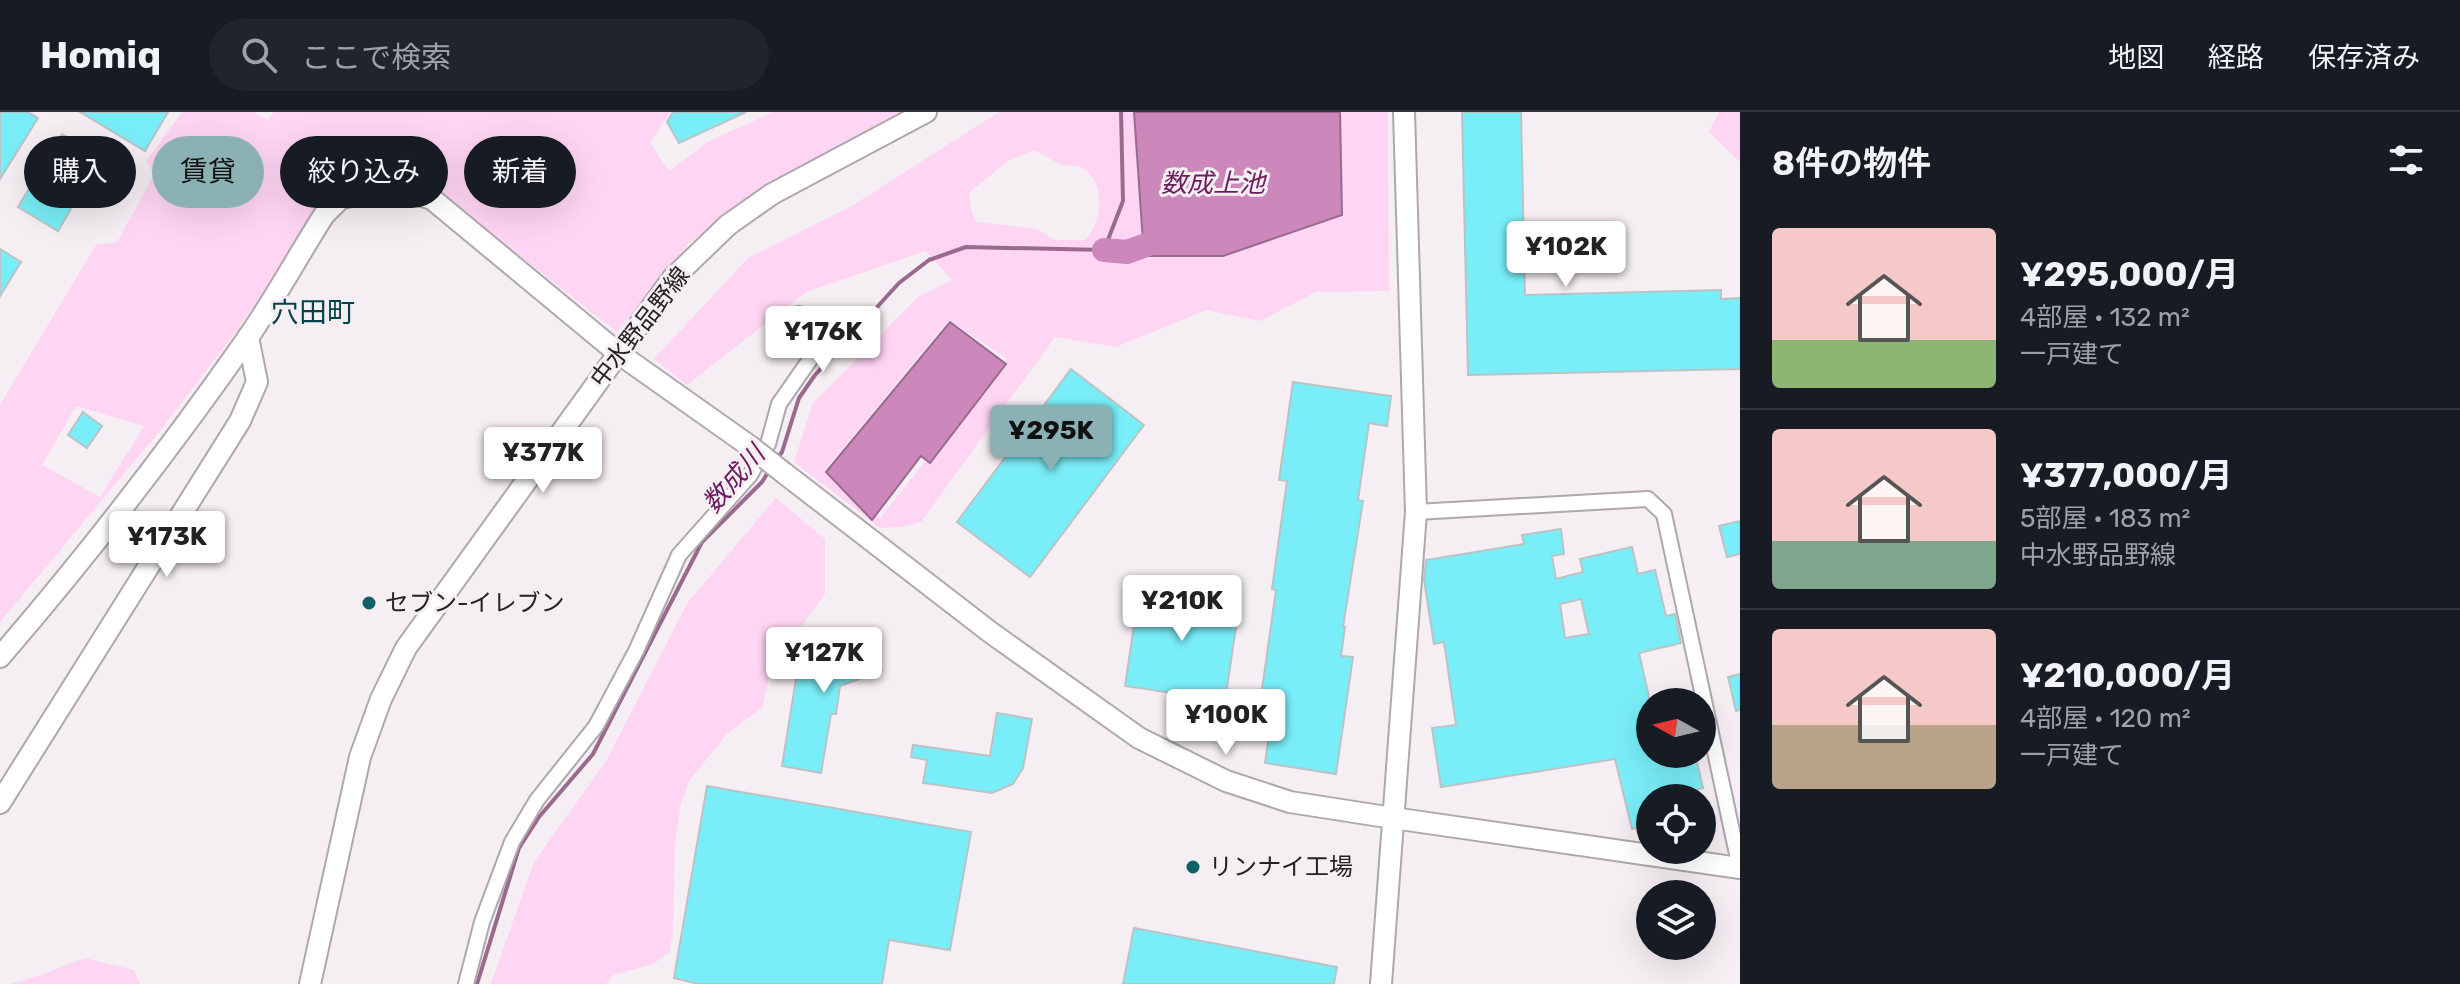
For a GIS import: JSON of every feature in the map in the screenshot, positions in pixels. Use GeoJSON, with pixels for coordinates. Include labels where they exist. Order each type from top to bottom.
{"type":"FeatureCollection","features":[{"type":"Feature","properties":{"kind":"street","name":"中水野品野線"},"geometry":{"type":"LineString","coordinates":[[310,984],[360,757],[381,699],[406,648],[672,279],[728,225],[772,194],[926,112]]}},
{"type":"Feature","properties":{"kind":"street"},"geometry":{"type":"LineString","coordinates":[[1381,984],[1416,512],[1404,112]]}},
{"type":"Feature","properties":{"kind":"street"},"geometry":{"type":"LineString","coordinates":[[0,657],[155,464],[248,337],[324,215],[340,199],[377,189],[408,192],[432,199],[618,353],[751,447],[990,632],[1139,738],[1226,781],[1290,802],[1740,868],[1664,514],[1648,499],[1416,512]]}},
{"type":"Feature","properties":{"kind":"street"},"geometry":{"type":"LineString","coordinates":[[466,984],[482,922],[512,842],[537,800],[596,726],[636,651],[679,555],[750,475],[768,444],[779,404],[818,348],[820,336],[799,314]]}},
{"type":"Feature","properties":{"kind":"street"},"geometry":{"type":"LineString","coordinates":[[0,803],[240,421],[257,382],[248,337]]}},
{"type":"Feature","properties":{"kind":"shaded area"},"geometry":{"type":"Polygon","coordinates":[[[182,112],[254,112],[268,120],[274,112],[670,112],[650,143],[669,171],[709,141],[774,112],[901,112],[754,193],[688,244],[617,332],[448,200],[448,136],[280,136],[280,208],[323,208],[232,337],[163,427],[0,622],[0,405],[96,245],[117,242],[152,179],[152,208],[264,208],[264,136],[164,136],[182,112]],[[76,406],[42,465],[100,497],[144,426],[76,406]]]}},
{"type":"Feature","properties":{"kind":"shaded area"},"geometry":{"type":"Polygon","coordinates":[[[999,112],[1134,112],[1144,256],[1341,215],[1340,112],[1388,112],[1389,291],[1316,292],[1260,321],[1206,310],[1116,347],[1055,337],[921,522],[880,528],[794,462],[813,403],[918,297],[952,280],[926,251],[806,292],[687,385],[654,359],[748,258],[855,204],[999,112]],[[1035,150],[1009,160],[969,193],[972,213],[977,222],[1037,229],[1054,240],[1085,240],[1095,223],[1099,202],[1090,174],[1078,166],[1060,164],[1035,150]],[[949,320],[824,471],[880,518],[1007,359],[949,320]]]}},
{"type":"Feature","properties":{"kind":"shaded area"},"geometry":{"type":"Polygon","coordinates":[[[1719,112],[1740,112],[1740,162],[1709,132],[1719,112]]]}},
{"type":"Feature","properties":{"kind":"shaded area"},"geometry":{"type":"Polygon","coordinates":[[[152,153],[152,172],[146,161],[152,153]]]}},
{"type":"Feature","properties":{"kind":"shaded area"},"geometry":{"type":"Polygon","coordinates":[[[776,498],[825,539],[825,594],[771,667],[762,708],[727,734],[689,781],[681,803],[675,842],[673,933],[669,953],[651,965],[613,975],[606,984],[491,984],[534,862],[606,761],[688,602],[776,498]]]}},
{"type":"Feature","properties":{"kind":"shaded area"},"geometry":{"type":"Polygon","coordinates":[[[85,958],[134,970],[140,984],[9,984],[33,978],[85,958]]]}},
{"type":"Feature","properties":{"kind":"water","name":"数成上池"},"geometry":{"type":"Polygon","coordinates":[[[1134,112],[1340,112],[1342,215],[1223,256],[1144,256],[1134,112]]]}},
{"type":"Feature","properties":{"kind":"water"},"geometry":{"type":"Polygon","coordinates":[[[950,322],[1006,364],[930,463],[921,456],[872,520],[826,472],[950,322]]]}},
{"type":"Feature","properties":{"kind":"building"},"geometry":{"type":"Polygon","coordinates":[[[0,112],[28,112],[38,118],[0,179],[0,112]]]}},
{"type":"Feature","properties":{"kind":"building"},"geometry":{"type":"Polygon","coordinates":[[[80,112],[168,112],[145,151],[136,146],[136,136],[120,136],[80,112]]]}},
{"type":"Feature","properties":{"kind":"building"},"geometry":{"type":"Polygon","coordinates":[[[673,112],[746,112],[679,143],[667,122],[673,112]]]}},
{"type":"Feature","properties":{"kind":"building"},"geometry":{"type":"Polygon","coordinates":[[[1462,112],[1521,112],[1525,295],[1721,290],[1721,299],[1740,298],[1740,369],[1468,375],[1462,112]]]}},
{"type":"Feature","properties":{"kind":"building"},"geometry":{"type":"Polygon","coordinates":[[[24,197],[24,208],[71,208],[58,231],[18,207],[24,197]]]}},
{"type":"Feature","properties":{"kind":"building"},"geometry":{"type":"Polygon","coordinates":[[[0,249],[21,262],[0,296],[0,249]]]}},
{"type":"Feature","properties":{"kind":"building"},"geometry":{"type":"Polygon","coordinates":[[[1071,369],[1144,425],[1030,577],[957,522],[1071,369]]]}},
{"type":"Feature","properties":{"kind":"building"},"geometry":{"type":"Polygon","coordinates":[[[1293,382],[1391,396],[1387,426],[1369,423],[1358,500],[1363,501],[1343,627],[1341,656],[1353,657],[1336,774],[1265,763],[1274,699],[1261,697],[1276,590],[1272,589],[1287,481],[1279,480],[1293,382]]]}},
{"type":"Feature","properties":{"kind":"building"},"geometry":{"type":"Polygon","coordinates":[[[83,412],[102,426],[87,448],[68,435],[83,412]]]}},
{"type":"Feature","properties":{"kind":"building"},"geometry":{"type":"Polygon","coordinates":[[[1740,521],[1740,554],[1727,557],[1719,526],[1740,521]]]}},
{"type":"Feature","properties":{"kind":"building"},"geometry":{"type":"Polygon","coordinates":[[[1561,529],[1564,554],[1552,556],[1556,579],[1583,572],[1580,559],[1632,547],[1638,574],[1655,570],[1666,616],[1675,614],[1681,643],[1639,653],[1647,688],[1636,688],[1636,768],[1698,768],[1702,784],[1636,784],[1636,828],[1632,829],[1615,759],[1441,787],[1432,728],[1456,725],[1444,642],[1434,644],[1424,580],[1426,560],[1524,544],[1522,535],[1561,529]],[[1581,599],[1560,604],[1565,638],[1589,634],[1581,599]]]}},
{"type":"Feature","properties":{"kind":"building"},"geometry":{"type":"Polygon","coordinates":[[[1140,585],[1240,600],[1225,701],[1125,686],[1140,585]]]}},
{"type":"Feature","properties":{"kind":"building"},"geometry":{"type":"Polygon","coordinates":[[[867,629],[882,671],[840,686],[836,714],[831,714],[821,773],[782,766],[800,654],[867,629]]]}},
{"type":"Feature","properties":{"kind":"building"},"geometry":{"type":"Polygon","coordinates":[[[1740,674],[1740,710],[1736,711],[1728,677],[1740,674]]]}},
{"type":"Feature","properties":{"kind":"building"},"geometry":{"type":"Polygon","coordinates":[[[997,713],[1032,719],[1023,768],[1013,784],[992,793],[923,783],[927,760],[911,757],[913,745],[990,756],[997,713]]]}},
{"type":"Feature","properties":{"kind":"building"},"geometry":{"type":"Polygon","coordinates":[[[707,786],[971,832],[950,950],[889,940],[882,984],[699,984],[674,978],[707,786]]]}},
{"type":"Feature","properties":{"kind":"building"},"geometry":{"type":"Polygon","coordinates":[[[1134,928],[1337,967],[1334,984],[1123,984],[1134,928]]]}},
{"type":"Feature","properties":{"kind":"waterway","name":"数成川"},"geometry":{"type":"LineString","coordinates":[[777,459],[799,398],[815,375],[899,283],[929,260],[966,247],[1104,250],[1123,201],[1121,112]]}},
{"type":"Feature","properties":{"kind":"waterway"},"geometry":{"type":"LineString","coordinates":[[1104,250],[1127,252],[1168,237]]}},
{"type":"Feature","properties":{"kind":"waterway","name":"数成川"},"geometry":{"type":"LineString","coordinates":[[477,984],[519,848],[539,817],[593,754],[702,542],[762,482],[770,469]]}},
{"type":"Feature","properties":{"kind":"place","name":"セブン-イレブン"},"geometry":{"type":"Point","coordinates":[369,603]}},
{"type":"Feature","properties":{"kind":"place","name":"リンナイ工場"},"geometry":{"type":"Point","coordinates":[1193,867]}},
{"type":"Feature","properties":{"kind":"district","name":"穴田町"},"geometry":{"type":"Point","coordinates":[313,312]}}]}
